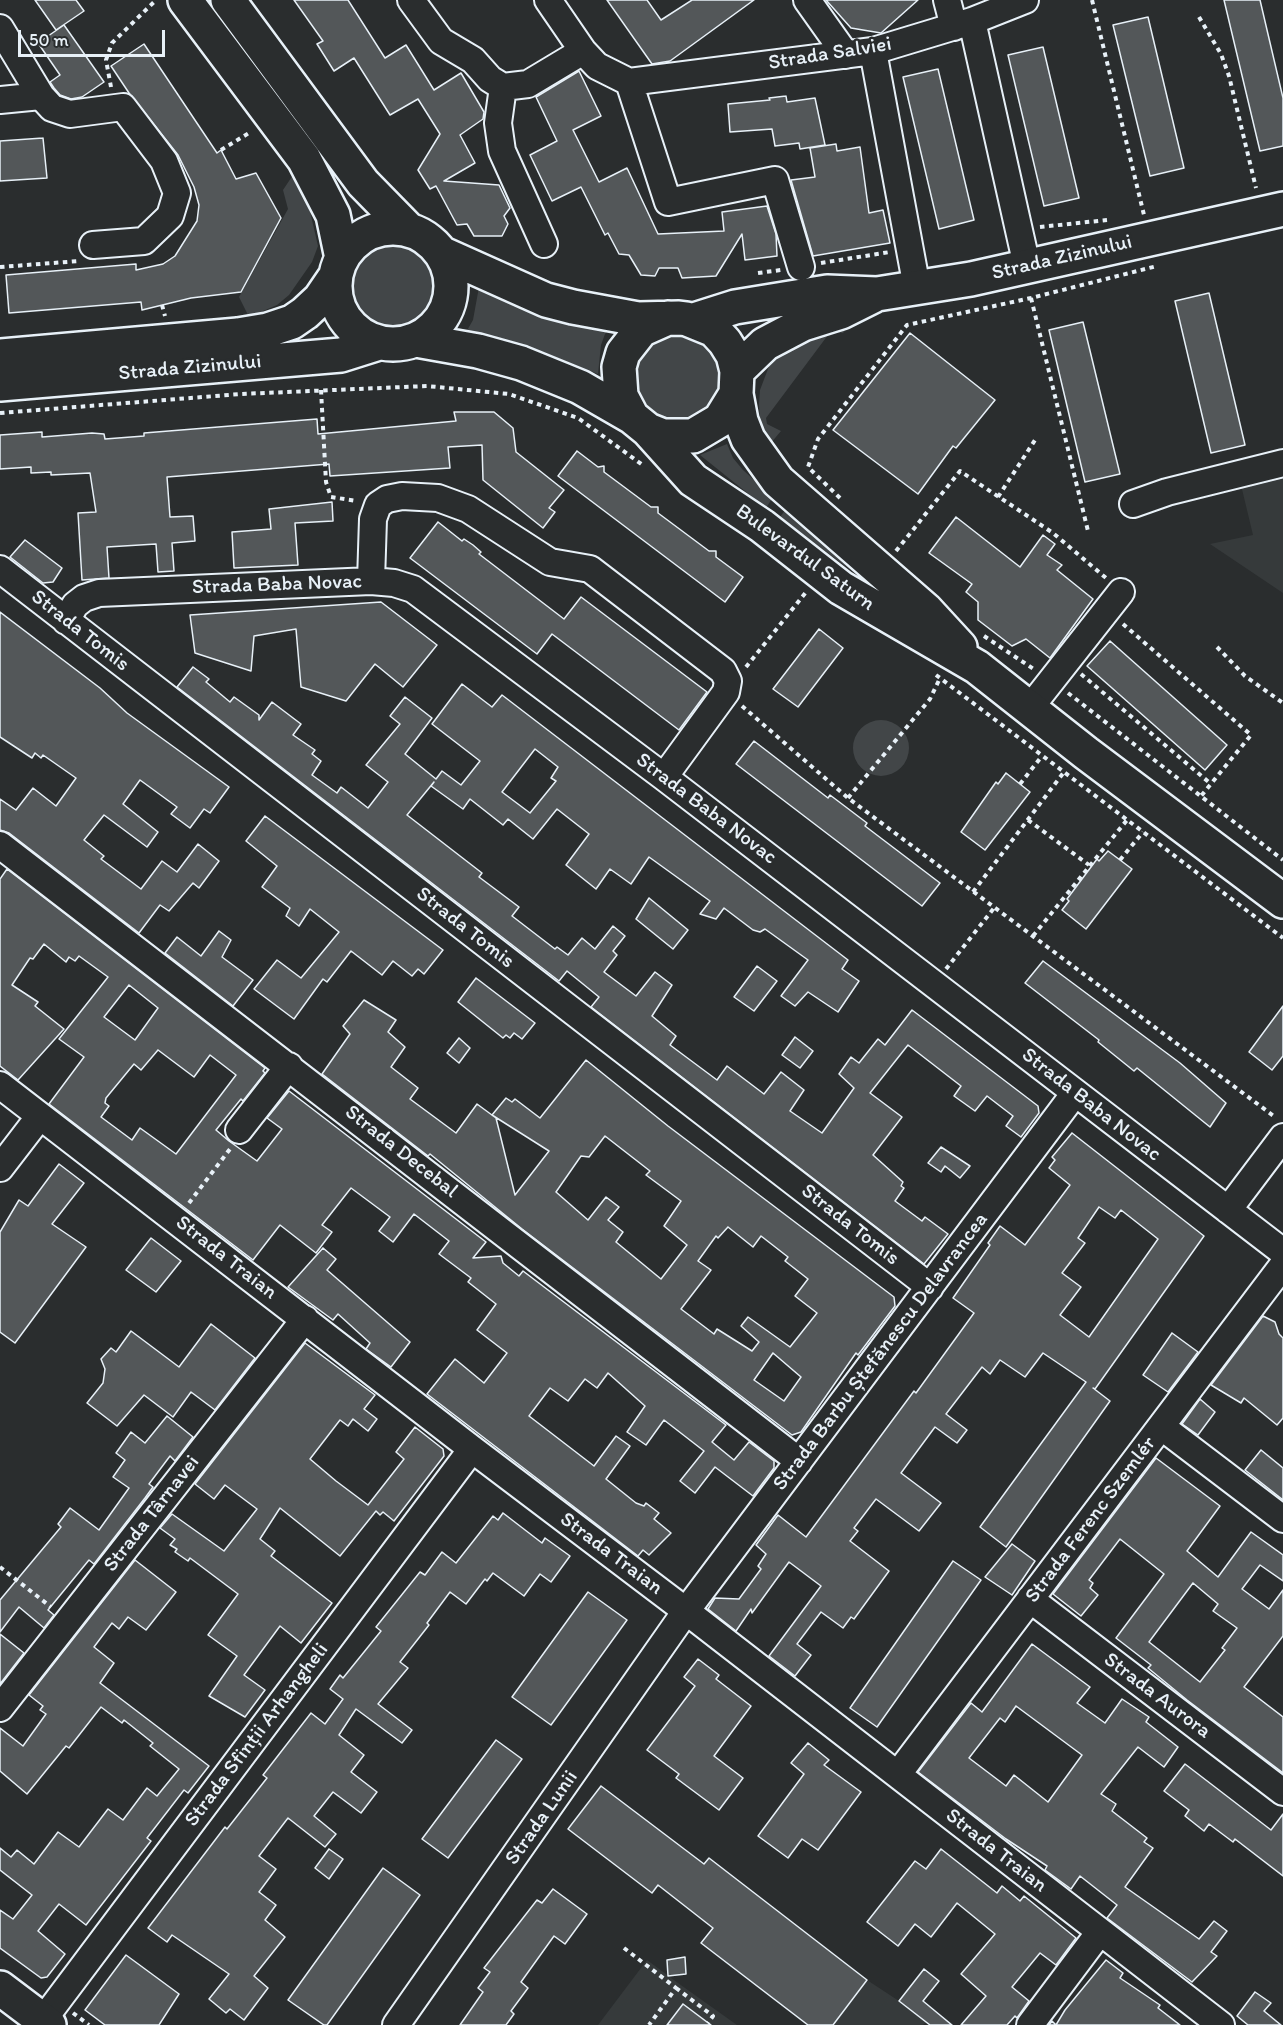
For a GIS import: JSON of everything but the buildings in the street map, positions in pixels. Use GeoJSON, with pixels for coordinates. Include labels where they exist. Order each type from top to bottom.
{"type":"FeatureCollection","features":[{"type":"Feature","properties":{"kind":"main road"},"geometry":{"type":"LineString","coordinates":[[185,0],[304,159],[333,214],[338,267],[336,299],[344,319],[359,334],[379,343],[398,344],[416,340],[435,327],[447,308],[452,285],[441,253],[427,238],[409,230],[393,227],[363,235],[338,267]]}},
{"type":"Feature","properties":{"kind":"main road"},"geometry":{"type":"LineString","coordinates":[[228,0],[363,183],[409,230]]}},
{"type":"Feature","properties":{"kind":"main road","name":"Strada Zizinului"},"geometry":{"type":"LineString","coordinates":[[681,319],[735,307],[827,292],[877,294],[917,288],[1029,282],[1251,203],[1283,207]]}},
{"type":"Feature","properties":{"kind":"main road"},"geometry":{"type":"LineString","coordinates":[[416,340],[478,351],[521,363],[580,387],[663,436],[693,436],[720,420],[736,383],[734,356],[714,330],[681,319],[638,319],[555,302],[441,253]]}},
{"type":"Feature","properties":{"kind":"main road","name":"Strada Zizinului"},"geometry":{"type":"LineString","coordinates":[[0,356],[238,335],[268,330],[292,322],[305,313],[320,298],[338,267]]}},
{"type":"Feature","properties":{"kind":"main road","name":"Strada Zizinului"},"geometry":{"type":"LineString","coordinates":[[736,383],[765,344],[803,324],[841,312],[877,294]]}},
{"type":"Feature","properties":{"kind":"main road"},"geometry":{"type":"LineString","coordinates":[[640,423],[625,406],[618,381],[624,353],[641,330],[681,319]]}},
{"type":"Feature","properties":{"kind":"main road","name":"Strada Zizinului"},"geometry":{"type":"LineString","coordinates":[[0,384],[341,355],[379,343]]}},
{"type":"Feature","properties":{"kind":"main road","name":"Bulevardul Saturn"},"geometry":{"type":"LineString","coordinates":[[736,383],[741,421],[748,439],[772,474],[926,610],[977,667]]}},
{"type":"Feature","properties":{"kind":"main road","name":"Bulevardul Saturn"},"geometry":{"type":"LineString","coordinates":[[640,423],[693,480],[762,526],[841,588],[977,667],[1283,901]]}},
{"type":"Feature","properties":{"kind":"main road"},"geometry":{"type":"LineString","coordinates":[[0,1988],[46,2023]]}},
{"type":"Feature","properties":{"kind":"street"},"geometry":{"type":"LineString","coordinates":[[411,0],[441,41],[464,54],[503,87],[528,84],[583,51]]}},
{"type":"Feature","properties":{"kind":"street"},"geometry":{"type":"LineString","coordinates":[[548,0],[583,51],[597,66],[629,82],[668,202],[775,180],[801,267]]}},
{"type":"Feature","properties":{"kind":"street"},"geometry":{"type":"LineString","coordinates":[[807,0],[846,55]]}},
{"type":"Feature","properties":{"kind":"street"},"geometry":{"type":"LineString","coordinates":[[947,0],[963,24],[1029,282]]}},
{"type":"Feature","properties":{"kind":"street","name":"Strada Salviei"},"geometry":{"type":"LineString","coordinates":[[629,82],[873,51],[963,24],[1025,0]]}},
{"type":"Feature","properties":{"kind":"street"},"geometry":{"type":"LineString","coordinates":[[0,28],[41,96],[52,108],[70,114],[123,107],[164,161],[177,193],[175,206],[170,216],[144,241],[87,253]]}},
{"type":"Feature","properties":{"kind":"street"},"geometry":{"type":"LineString","coordinates":[[873,51],[917,288]]}},
{"type":"Feature","properties":{"kind":"street"},"geometry":{"type":"LineString","coordinates":[[503,87],[498,123],[502,151],[544,244]]}},
{"type":"Feature","properties":{"kind":"street"},"geometry":{"type":"LineString","coordinates":[[0,100],[41,96]]}},
{"type":"Feature","properties":{"kind":"street","name":"Strada Zizinului"},"geometry":{"type":"LineString","coordinates":[[1251,203],[1283,216]]}},
{"type":"Feature","properties":{"kind":"street"},"geometry":{"type":"LineString","coordinates":[[1133,504],[1167,492],[1283,463]]}},
{"type":"Feature","properties":{"kind":"street"},"geometry":{"type":"LineString","coordinates":[[371,581],[373,519],[378,505],[387,499],[402,496],[438,498],[468,509],[550,562],[590,569],[723,671],[728,681],[726,692],[664,777]]}},
{"type":"Feature","properties":{"kind":"street","name":"Strada Tomis"},"geometry":{"type":"LineString","coordinates":[[0,569],[930,1287]]}},
{"type":"Feature","properties":{"kind":"street","name":"Strada Baba Novac"},"geometry":{"type":"LineString","coordinates":[[66,621],[75,605],[84,598],[99,593],[371,581],[394,583],[414,589],[664,777],[1283,1252]]}},
{"type":"Feature","properties":{"kind":"street"},"geometry":{"type":"LineString","coordinates":[[1029,709],[1114,601]]}},
{"type":"Feature","properties":{"kind":"street","name":"Strada Decebal"},"geometry":{"type":"LineString","coordinates":[[0,845],[799,1461]]}},
{"type":"Feature","properties":{"kind":"street"},"geometry":{"type":"LineString","coordinates":[[239,1130],[289,1066]]}},
{"type":"Feature","properties":{"kind":"street","name":"Strada Traian"},"geometry":{"type":"LineString","coordinates":[[0,1085],[898,1774],[1099,1933],[1221,2025]]}},
{"type":"Feature","properties":{"kind":"street","name":"Strada Barbu Ștefănescu Delavrancea"},"geometry":{"type":"LineString","coordinates":[[686,1611],[1075,1093]]}},
{"type":"Feature","properties":{"kind":"street"},"geometry":{"type":"LineString","coordinates":[[0,1168],[40,1116]]}},
{"type":"Feature","properties":{"kind":"street"},"geometry":{"type":"LineString","coordinates":[[1228,1210],[1283,1137]]}},
{"type":"Feature","properties":{"kind":"street","name":"Strada Ferenc Szemlér"},"geometry":{"type":"LineString","coordinates":[[898,1774],[1283,1266]]}},
{"type":"Feature","properties":{"kind":"street","name":"Strada Târnavei"},"geometry":{"type":"LineString","coordinates":[[0,1708],[305,1319]]}},
{"type":"Feature","properties":{"kind":"street"},"geometry":{"type":"LineString","coordinates":[[1162,1427],[1283,1519]]}},
{"type":"Feature","properties":{"kind":"street","name":"Strada Sfinții Arhangheli"},"geometry":{"type":"LineString","coordinates":[[46,2023],[472,1449]]}},
{"type":"Feature","properties":{"kind":"street","name":"Strada Aurora"},"geometry":{"type":"LineString","coordinates":[[1030,1599],[1283,1792]]}},
{"type":"Feature","properties":{"kind":"street","name":"Strada Lunii"},"geometry":{"type":"LineString","coordinates":[[396,2025],[686,1611]]}},
{"type":"Feature","properties":{"kind":"street"},"geometry":{"type":"LineString","coordinates":[[1030,2025],[1099,1933]]}},
{"type":"Feature","properties":{"kind":"path"},"geometry":{"type":"LineString","coordinates":[[123,107],[108,82],[106,60],[112,43],[156,0]]}},
{"type":"Feature","properties":{"kind":"path"},"geometry":{"type":"LineString","coordinates":[[1092,0],[1144,215]]}},
{"type":"Feature","properties":{"kind":"path"},"geometry":{"type":"LineString","coordinates":[[1199,17],[1221,54],[1229,76],[1251,203]]}},
{"type":"Feature","properties":{"kind":"path"},"geometry":{"type":"LineString","coordinates":[[221,150],[249,133]]}},
{"type":"Feature","properties":{"kind":"path"},"geometry":{"type":"LineString","coordinates":[[758,273],[910,247]]}},
{"type":"Feature","properties":{"kind":"path"},"geometry":{"type":"LineString","coordinates":[[0,267],[87,253]]}},
{"type":"Feature","properties":{"kind":"path"},"geometry":{"type":"LineString","coordinates":[[848,506],[808,467],[818,440],[907,325],[1029,282],[1167,263]]}},
{"type":"Feature","properties":{"kind":"path"},"geometry":{"type":"LineString","coordinates":[[1029,282],[1088,531]]}},
{"type":"Feature","properties":{"kind":"path"},"geometry":{"type":"LineString","coordinates":[[0,413],[321,390],[427,386],[509,394]]}},
{"type":"Feature","properties":{"kind":"path"},"geometry":{"type":"LineString","coordinates":[[321,390],[326,482],[331,497],[378,505]]}},
{"type":"Feature","properties":{"kind":"path"},"geometry":{"type":"LineString","coordinates":[[998,496],[1037,437]]}},
{"type":"Feature","properties":{"kind":"path"},"geometry":{"type":"LineString","coordinates":[[895,552],[960,471],[1053,533],[1114,601],[1251,735],[1201,796]]}},
{"type":"Feature","properties":{"kind":"path"},"geometry":{"type":"LineString","coordinates":[[888,544],[903,559]]}},
{"type":"Feature","properties":{"kind":"path"},"geometry":{"type":"LineString","coordinates":[[810,587],[726,692],[848,798],[1283,1122]]}},
{"type":"Feature","properties":{"kind":"path"},"geometry":{"type":"LineString","coordinates":[[981,634],[1058,670],[1211,784]]}},
{"type":"Feature","properties":{"kind":"path"},"geometry":{"type":"LineString","coordinates":[[1217,647],[1245,676],[1283,703]]}},
{"type":"Feature","properties":{"kind":"path"},"geometry":{"type":"LineString","coordinates":[[1058,670],[1201,796],[1283,860]]}},
{"type":"Feature","properties":{"kind":"path"},"geometry":{"type":"LineString","coordinates":[[848,798],[930,699],[940,678]]}},
{"type":"Feature","properties":{"kind":"path"},"geometry":{"type":"LineString","coordinates":[[1020,784],[1042,756]]}},
{"type":"Feature","properties":{"kind":"path"},"geometry":{"type":"LineString","coordinates":[[973,892],[1064,772]]}},
{"type":"Feature","properties":{"kind":"path"},"geometry":{"type":"LineString","coordinates":[[1028,820],[1089,864]]}},
{"type":"Feature","properties":{"kind":"path"},"geometry":{"type":"LineString","coordinates":[[1033,936],[1089,864],[1127,820]]}},
{"type":"Feature","properties":{"kind":"path"},"geometry":{"type":"LineString","coordinates":[[1120,860],[1143,832]]}},
{"type":"Feature","properties":{"kind":"path"},"geometry":{"type":"LineString","coordinates":[[934,984],[994,908]]}},
{"type":"Feature","properties":{"kind":"path"},"geometry":{"type":"LineString","coordinates":[[176,1220],[236,1141],[239,1130]]}},
{"type":"Feature","properties":{"kind":"path"},"geometry":{"type":"LineString","coordinates":[[0,1567],[69,1621]]}},
{"type":"Feature","properties":{"kind":"path"},"geometry":{"type":"LineString","coordinates":[[624,1948],[713,2016],[708,2023]]}},
{"type":"Feature","properties":{"kind":"path"},"geometry":{"type":"LineString","coordinates":[[649,2025],[676,1988]]}},
{"type":"Feature","properties":{"kind":"shaded area"},"geometry":{"type":"Polygon","coordinates":[[[293,175],[306,194],[318,246],[312,262],[289,295],[277,305],[249,317],[239,297],[288,209],[283,190],[293,175]]]}},
{"type":"Feature","properties":{"kind":"shaded area"},"geometry":{"type":"Polygon","coordinates":[[[392,245],[408,248],[421,257],[430,270],[433,286],[430,302],[421,315],[408,324],[392,327],[376,324],[363,315],[354,302],[351,286],[354,270],[363,257],[376,248],[392,245]]]}},
{"type":"Feature","properties":{"kind":"shaded area"},"geometry":{"type":"Polygon","coordinates":[[[479,287],[614,324],[605,334],[601,345],[598,374],[538,350],[465,334],[473,320],[479,287]]]}},
{"type":"Feature","properties":{"kind":"shaded area"},"geometry":{"type":"Polygon","coordinates":[[[849,326],[843,333],[831,331],[766,418],[767,424],[781,431],[770,444],[760,420],[759,404],[760,390],[771,361],[794,338],[849,326]]]}},
{"type":"Feature","properties":{"kind":"shaded area"},"geometry":{"type":"Polygon","coordinates":[[[678,333],[695,337],[709,346],[718,360],[722,377],[718,394],[709,408],[695,417],[678,421],[661,417],[647,408],[638,394],[634,377],[638,360],[647,346],[661,337],[678,333]]]}},
{"type":"Feature","properties":{"kind":"shaded area"},"geometry":{"type":"Polygon","coordinates":[[[727,444],[733,458],[743,470],[773,497],[766,508],[700,455],[727,444]]]}},
{"type":"Feature","properties":{"kind":"shaded area"},"geometry":{"type":"Polygon","coordinates":[[[1283,475],[1283,593],[1210,544],[1253,535],[1241,485],[1283,475]]]}},
{"type":"Feature","properties":{"kind":"shaded area"},"geometry":{"type":"Polygon","coordinates":[[[786,509],[884,595],[780,517],[786,509]]]}},
{"type":"Feature","properties":{"kind":"shaded area"},"geometry":{"type":"Polygon","coordinates":[[[881,720],[892,722],[901,728],[907,737],[909,748],[907,759],[901,768],[892,774],[881,776],[870,774],[861,768],[855,759],[853,748],[855,737],[861,728],[870,722],[881,720]]]}},
{"type":"Feature","properties":{"kind":"shaded area"},"geometry":{"type":"Polygon","coordinates":[[[647,1960],[737,2025],[711,2025],[683,2004],[669,2022],[673,2025],[598,2025],[647,1960]]]}},
{"type":"Feature","properties":{"kind":"shaded area"},"geometry":{"type":"Polygon","coordinates":[[[867,1980],[926,2022],[923,2025],[833,2025],[867,1980]]]}}]}
